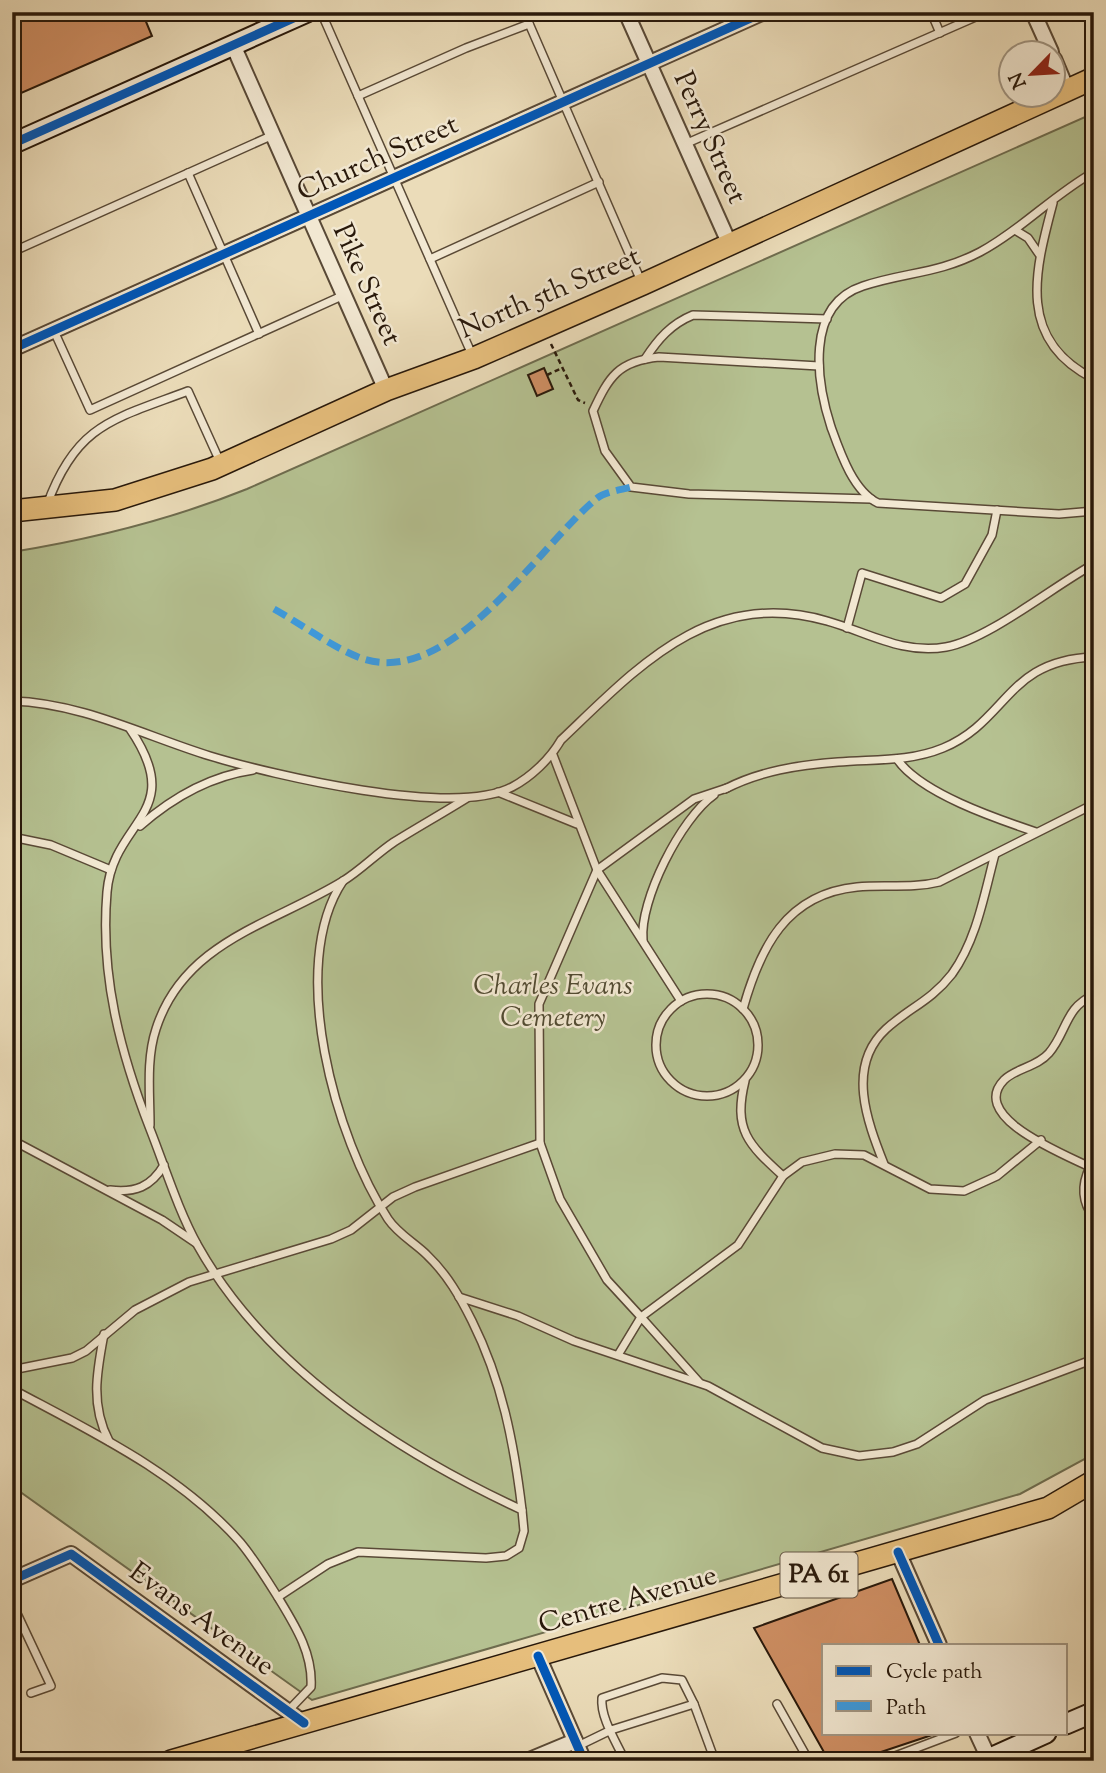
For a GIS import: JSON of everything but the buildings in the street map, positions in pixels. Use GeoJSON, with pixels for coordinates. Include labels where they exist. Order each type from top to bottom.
{"type":"FeatureCollection","features":[{"type":"Feature","properties":{"kind":"main road","name":"North 5th Street"},"geometry":{"type":"LineString","coordinates":[[1068,90],[1094,78]]}},
{"type":"Feature","properties":{"kind":"main road","name":"North 5th Street"},"geometry":{"type":"LineString","coordinates":[[12,512],[142,493],[222,464],[386,390],[474,358],[643,284],[1028,108]]}},
{"type":"Feature","properties":{"kind":"main road","name":"Centre Avenue"},"geometry":{"type":"LineString","coordinates":[[177,1760],[296,1717],[538,1656],[1048,1508],[1094,1481]]}},
{"type":"Feature","properties":{"kind":"street"},"geometry":{"type":"LineString","coordinates":[[12,144],[307,12]]}},
{"type":"Feature","properties":{"kind":"street","name":"Perry Street"},"geometry":{"type":"LineString","coordinates":[[626,12],[730,245]]}},
{"type":"Feature","properties":{"kind":"street","name":"Church Street"},"geometry":{"type":"LineString","coordinates":[[12,349],[649,63],[731,19],[764,12]]}},
{"type":"Feature","properties":{"kind":"street"},"geometry":{"type":"LineString","coordinates":[[1033,12],[1045,38]]}},
{"type":"Feature","properties":{"kind":"street","name":"Pike Street"},"geometry":{"type":"LineString","coordinates":[[233,45],[386,390]]}},
{"type":"Feature","properties":{"kind":"street"},"geometry":{"type":"LineString","coordinates":[[898,1552],[939,1644]]}},
{"type":"Feature","properties":{"kind":"street","name":"Evans Avenue"},"geometry":{"type":"LineString","coordinates":[[12,1580],[71,1554],[296,1717]]}},
{"type":"Feature","properties":{"kind":"street"},"geometry":{"type":"LineString","coordinates":[[538,1656],[584,1761]]}},
{"type":"Feature","properties":{"kind":"street"},"geometry":{"type":"LineString","coordinates":[[1068,1723],[1094,1712]]}},
{"type":"Feature","properties":{"kind":"street"},"geometry":{"type":"LineString","coordinates":[[977,1734],[987,1760],[1044,1734]]}},
{"type":"Feature","properties":{"kind":"street"},"geometry":{"type":"LineString","coordinates":[[527,1761],[576,1744]]}},
{"type":"Feature","properties":{"kind":"lane"},"geometry":{"type":"LineString","coordinates":[[321,12],[474,358]]}},
{"type":"Feature","properties":{"kind":"lane"},"geometry":{"type":"LineString","coordinates":[[524,12],[643,284]]}},
{"type":"Feature","properties":{"kind":"lane"},"geometry":{"type":"LineString","coordinates":[[931,12],[940,33]]}},
{"type":"Feature","properties":{"kind":"lane"},"geometry":{"type":"LineString","coordinates":[[684,145],[987,12]]}},
{"type":"Feature","properties":{"kind":"lane"},"geometry":{"type":"LineString","coordinates":[[358,96],[466,48],[529,24]]}},
{"type":"Feature","properties":{"kind":"lane"},"geometry":{"type":"LineString","coordinates":[[12,252],[273,135]]}},
{"type":"Feature","properties":{"kind":"lane"},"geometry":{"type":"LineString","coordinates":[[1094,172],[982,251],[945,268],[860,286],[833,309],[820,343],[818,366],[821,393],[834,436],[853,476],[871,499],[878,503],[1059,514],[1094,511]]}},
{"type":"Feature","properties":{"kind":"lane"},"geometry":{"type":"LineString","coordinates":[[188,173],[259,334]]}},
{"type":"Feature","properties":{"kind":"lane"},"geometry":{"type":"LineString","coordinates":[[430,259],[599,182]]}},
{"type":"Feature","properties":{"kind":"lane"},"geometry":{"type":"LineString","coordinates":[[1053,201],[1039,254],[1036,301],[1043,327],[1059,355],[1094,379]]}},
{"type":"Feature","properties":{"kind":"lane"},"geometry":{"type":"LineString","coordinates":[[1015,230],[1028,239],[1039,254]]}},
{"type":"Feature","properties":{"kind":"lane"},"geometry":{"type":"LineString","coordinates":[[53,330],[90,411],[344,295]]}},
{"type":"Feature","properties":{"kind":"lane"},"geometry":{"type":"LineString","coordinates":[[645,359],[659,337],[678,321],[693,315],[828,319]]}},
{"type":"Feature","properties":{"kind":"lane"},"geometry":{"type":"LineString","coordinates":[[818,366],[645,359],[609,377],[593,411],[605,451],[631,486],[702,495],[871,499]]}},
{"type":"Feature","properties":{"kind":"lane"},"geometry":{"type":"LineString","coordinates":[[46,509],[58,475],[87,437],[107,423],[188,391],[222,464]]}},
{"type":"Feature","properties":{"kind":"lane"},"geometry":{"type":"LineString","coordinates":[[847,628],[862,573],[941,598],[965,584],[992,535],[997,510]]}},
{"type":"Feature","properties":{"kind":"lane"},"geometry":{"type":"LineString","coordinates":[[12,701],[63,706],[258,769],[362,789],[438,797],[468,797],[512,787],[553,755],[561,740],[645,661],[687,634],[750,615],[811,617],[904,647],[947,647],[982,633],[1094,564]]}},
{"type":"Feature","properties":{"kind":"lane"},"geometry":{"type":"LineString","coordinates":[[699,1382],[607,1280],[560,1199],[540,1143],[539,1004],[597,870],[694,799],[783,768],[897,759],[933,752],[956,742],[1036,670],[1057,662],[1094,657]]}},
{"type":"Feature","properties":{"kind":"lane"},"geometry":{"type":"LineString","coordinates":[[130,729],[145,751],[152,780],[149,804],[111,870],[105,922],[108,985],[122,1051],[150,1129],[197,1244],[216,1276],[284,1354],[342,1404],[420,1457],[522,1510]]}},
{"type":"Feature","properties":{"kind":"lane"},"geometry":{"type":"LineString","coordinates":[[553,755],[577,824],[597,870],[681,1001]]}},
{"type":"Feature","properties":{"kind":"lane"},"geometry":{"type":"LineString","coordinates":[[897,759],[916,778],[984,814],[1036,832]]}},
{"type":"Feature","properties":{"kind":"lane"},"geometry":{"type":"LineString","coordinates":[[137,828],[167,804],[208,783],[229,774],[258,769]]}},
{"type":"Feature","properties":{"kind":"lane"},"geometry":{"type":"LineString","coordinates":[[643,940],[649,903],[672,844],[702,803],[727,788]]}},
{"type":"Feature","properties":{"kind":"lane"},"geometry":{"type":"LineString","coordinates":[[498,792],[577,824]]}},
{"type":"Feature","properties":{"kind":"lane"},"geometry":{"type":"LineString","coordinates":[[150,1129],[150,1060],[155,1030],[188,973],[218,946],[343,881],[395,842],[468,797]]}},
{"type":"Feature","properties":{"kind":"lane"},"geometry":{"type":"LineString","coordinates":[[744,1009],[764,949],[771,938],[807,903],[829,893],[854,887],[927,885],[952,876],[1094,804]]}},
{"type":"Feature","properties":{"kind":"lane"},"geometry":{"type":"LineString","coordinates":[[12,837],[51,845],[111,870]]}},
{"type":"Feature","properties":{"kind":"lane"},"geometry":{"type":"LineString","coordinates":[[884,1164],[865,1115],[863,1079],[868,1058],[886,1028],[926,1002],[962,958],[977,921],[995,854]]}},
{"type":"Feature","properties":{"kind":"lane"},"geometry":{"type":"LineString","coordinates":[[278,1597],[328,1564],[358,1552],[486,1558],[506,1556],[519,1549],[524,1531],[503,1396],[493,1365],[459,1297],[440,1270],[390,1222],[340,1116],[324,1046],[318,953],[329,909],[343,881]]}},
{"type":"Feature","properties":{"kind":"lane"},"geometry":{"type":"LineString","coordinates":[[712,994],[729,999],[744,1009],[754,1023],[759,1040],[755,1066],[745,1081],[731,1092],[704,1097],[679,1088],[666,1076],[658,1060],[656,1042],[659,1028],[668,1012],[681,1001],[712,994]]}},
{"type":"Feature","properties":{"kind":"lane"},"geometry":{"type":"LineString","coordinates":[[1094,995],[1071,1011],[1049,1052],[1006,1078],[998,1088],[996,1103],[1004,1119],[1092,1168],[1083,1190],[1088,1209],[1094,1218]]}},
{"type":"Feature","properties":{"kind":"lane"},"geometry":{"type":"LineString","coordinates":[[745,1081],[740,1112],[747,1140],[783,1176]]}},
{"type":"Feature","properties":{"kind":"lane"},"geometry":{"type":"LineString","coordinates":[[12,1140],[162,1220],[197,1244]]}},
{"type":"Feature","properties":{"kind":"lane"},"geometry":{"type":"LineString","coordinates":[[618,1355],[641,1317],[738,1245],[783,1176],[814,1157],[835,1154],[864,1155],[930,1189],[964,1191],[997,1176],[1041,1140]]}},
{"type":"Feature","properties":{"kind":"lane"},"geometry":{"type":"LineString","coordinates":[[12,1370],[72,1358],[95,1344],[104,1333],[151,1300],[189,1282],[331,1239],[351,1230],[381,1206],[415,1187],[540,1143]]}},
{"type":"Feature","properties":{"kind":"lane"},"geometry":{"type":"LineString","coordinates":[[105,1190],[124,1192],[141,1188],[157,1177],[164,1165]]}},
{"type":"Feature","properties":{"kind":"lane"},"geometry":{"type":"LineString","coordinates":[[459,1297],[518,1316],[574,1341],[699,1382],[822,1448],[859,1457],[893,1452],[917,1444],[985,1401],[1094,1359]]}},
{"type":"Feature","properties":{"kind":"lane"},"geometry":{"type":"LineString","coordinates":[[104,1333],[95,1403],[101,1425],[110,1443]]}},
{"type":"Feature","properties":{"kind":"lane"},"geometry":{"type":"LineString","coordinates":[[12,1389],[158,1472],[220,1522],[251,1555],[303,1642],[312,1671],[312,1687],[296,1717]]}},
{"type":"Feature","properties":{"kind":"lane"},"geometry":{"type":"LineString","coordinates":[[12,1603],[51,1686],[31,1693]]}},
{"type":"Feature","properties":{"kind":"lane"},"geometry":{"type":"LineString","coordinates":[[625,1761],[601,1704],[606,1694],[662,1678],[676,1677],[687,1684],[715,1761]]}},
{"type":"Feature","properties":{"kind":"lane"},"geometry":{"type":"LineString","coordinates":[[576,1744],[694,1704]]}},
{"type":"Feature","properties":{"kind":"lane"},"geometry":{"type":"LineString","coordinates":[[777,1704],[809,1761]]}},
{"type":"Feature","properties":{"kind":"lane"},"geometry":{"type":"LineString","coordinates":[[882,1761],[953,1734]]}},
{"type":"Feature","properties":{"kind":"path"},"geometry":{"type":"LineString","coordinates":[[543,328],[578,400],[595,407]]}},
{"type":"Feature","properties":{"kind":"path"},"geometry":{"type":"LineString","coordinates":[[547,375],[562,368]]}},
{"type":"Feature","properties":{"kind":"green space","name":"Charles Evans Cemetery"},"geometry":{"type":"Polygon","coordinates":[[[1094,113],[1094,1454],[1020,1494],[312,1700],[12,1486],[12,552],[131,527],[247,489],[1094,113]]]}},
{"type":"Feature","properties":{"kind":"marked path"},"geometry":{"type":"LineString","coordinates":[[274,609],[358,657],[392,663],[425,654],[458,635],[489,610],[596,499],[631,487]]}},
{"type":"Feature","properties":{"kind":"cycle path"},"geometry":{"type":"LineString","coordinates":[[12,144],[307,12]]}},
{"type":"Feature","properties":{"kind":"cycle path"},"geometry":{"type":"LineString","coordinates":[[12,349],[764,12]]}},
{"type":"Feature","properties":{"kind":"cycle path"},"geometry":{"type":"LineString","coordinates":[[898,1552],[939,1644]]}},
{"type":"Feature","properties":{"kind":"cycle path"},"geometry":{"type":"LineString","coordinates":[[12,1580],[71,1554],[304,1723]]}},
{"type":"Feature","properties":{"kind":"cycle path"},"geometry":{"type":"LineString","coordinates":[[538,1656],[584,1761]]}}]}
